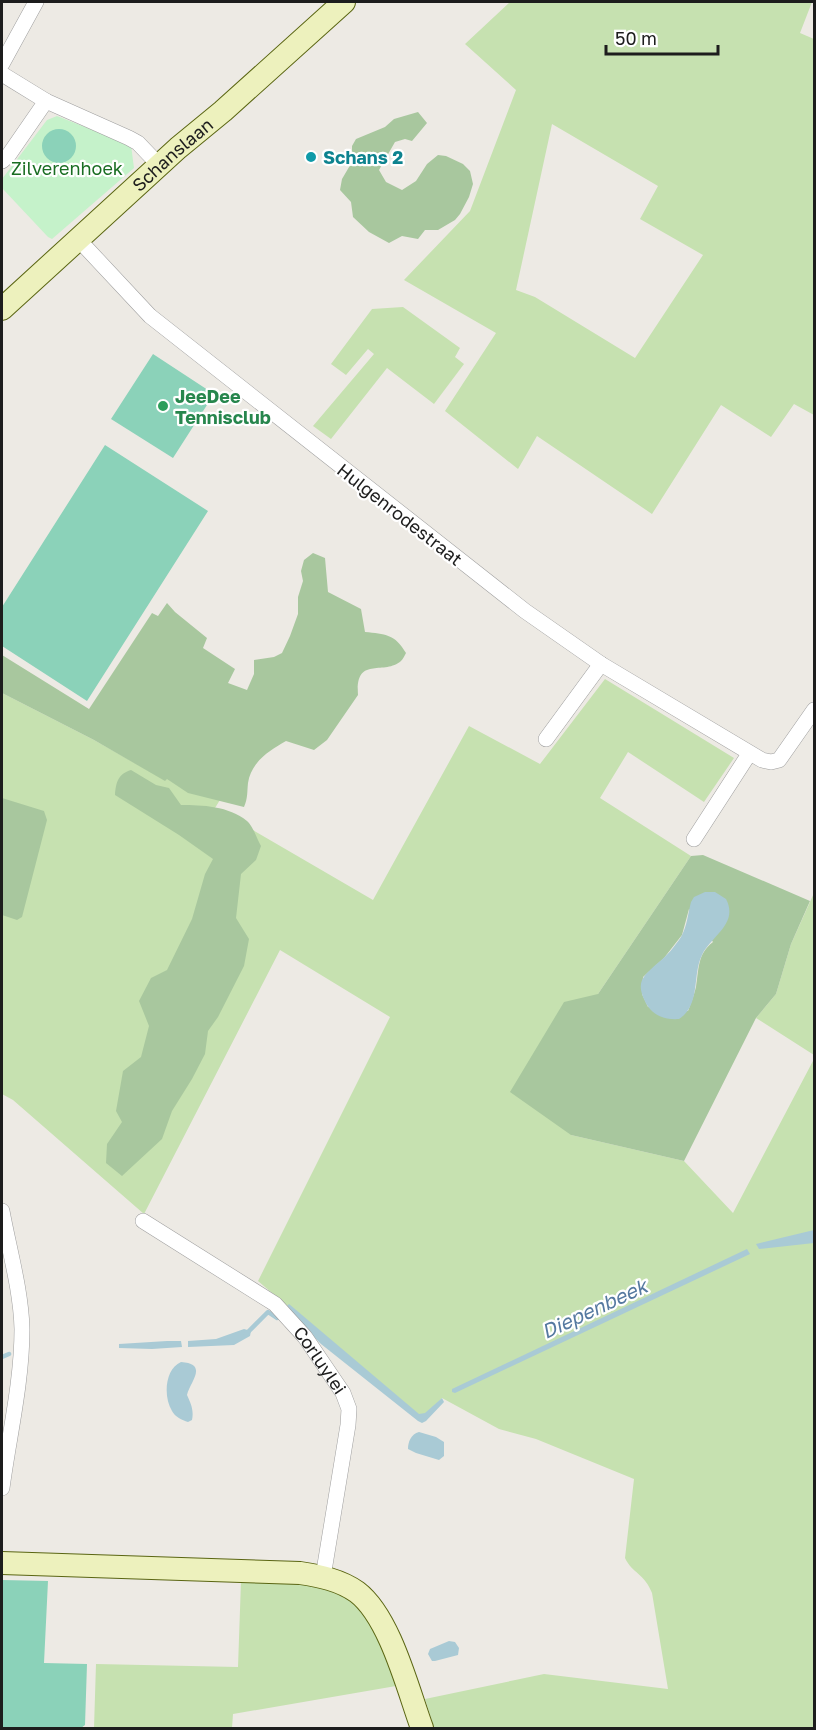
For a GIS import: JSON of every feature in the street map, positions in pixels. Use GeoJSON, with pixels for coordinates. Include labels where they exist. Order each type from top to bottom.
{"type":"FeatureCollection","features":[{"type":"Feature","properties":{"kind":"street"},"geometry":{"type":"LineString","coordinates":[[2,64],[36,2]]}},
{"type":"Feature","properties":{"kind":"street","name":"Schanslaan"},"geometry":{"type":"LineString","coordinates":[[2,309],[185,141],[223,111],[344,2]]}},
{"type":"Feature","properties":{"kind":"street"},"geometry":{"type":"LineString","coordinates":[[2,74],[46,101],[138,143],[159,165]]}},
{"type":"Feature","properties":{"kind":"street"},"geometry":{"type":"LineString","coordinates":[[2,161],[8,156],[46,101]]}},
{"type":"Feature","properties":{"kind":"street","name":"Hulgenrodestraat"},"geometry":{"type":"LineString","coordinates":[[78,239],[150,316],[525,611],[601,664],[749,754],[771,762],[779,760],[814,710]]}},
{"type":"Feature","properties":{"kind":"street"},"geometry":{"type":"LineString","coordinates":[[546,739],[601,664]]}},
{"type":"Feature","properties":{"kind":"street"},"geometry":{"type":"LineString","coordinates":[[694,839],[749,754]]}},
{"type":"Feature","properties":{"kind":"street"},"geometry":{"type":"LineString","coordinates":[[2,1211],[22,1329],[18,1376],[2,1488]]}},
{"type":"Feature","properties":{"kind":"street","name":"Corluylei"},"geometry":{"type":"LineString","coordinates":[[143,1221],[275,1304],[305,1337],[343,1393],[349,1409],[348,1425],[324,1577]]}},
{"type":"Feature","properties":{"kind":"street"},"geometry":{"type":"LineString","coordinates":[[2,1563],[300,1573],[324,1577],[356,1592],[367,1601],[378,1616],[391,1642],[422,1728]]}},
{"type":"Feature","properties":{"kind":"green space"},"geometry":{"type":"Polygon","coordinates":[[[510,2],[812,2],[800,33],[814,39],[814,415],[794,404],[771,437],[721,405],[652,514],[537,436],[518,469],[445,411],[496,333],[404,280],[470,211],[516,90],[465,44],[510,2]],[[552,124],[516,290],[535,297],[635,358],[703,255],[640,219],[658,186],[552,124]]]}},
{"type":"Feature","properties":{"kind":"green space"},"geometry":{"type":"Polygon","coordinates":[[[418,112],[427,123],[412,141],[405,139],[395,142],[379,170],[386,182],[402,190],[416,181],[427,164],[438,155],[463,164],[470,171],[473,184],[469,197],[455,220],[438,230],[425,230],[418,239],[402,236],[389,243],[369,232],[353,217],[351,202],[340,190],[342,179],[352,162],[352,146],[356,139],[385,127],[394,119],[418,112]]]}},
{"type":"Feature","properties":{"kind":"green space","name":"Zilverenhoek"},"geometry":{"type":"Polygon","coordinates":[[[57,116],[131,145],[134,168],[52,239],[2,188],[2,179],[47,120],[57,116]]]}},
{"type":"Feature","properties":{"kind":"green space"},"geometry":{"type":"Polygon","coordinates":[[[59,129],[71,134],[76,146],[71,158],[59,163],[47,158],[42,146],[47,134],[59,129]]]}},
{"type":"Feature","properties":{"kind":"green space"},"geometry":{"type":"Polygon","coordinates":[[[403,307],[460,348],[455,357],[464,364],[434,404],[387,368],[331,439],[313,426],[374,354],[368,349],[346,375],[331,364],[372,309],[403,307]]]}},
{"type":"Feature","properties":{"kind":"green space","name":"JeeDee Tennisclub"},"geometry":{"type":"Polygon","coordinates":[[[153,354],[214,394],[173,458],[111,419],[153,354]]]}},
{"type":"Feature","properties":{"kind":"green space"},"geometry":{"type":"Polygon","coordinates":[[[105,445],[208,511],[87,701],[2,646],[2,607],[105,445]]]}},
{"type":"Feature","properties":{"kind":"green space"},"geometry":{"type":"Polygon","coordinates":[[[313,553],[325,558],[328,592],[361,609],[365,632],[389,636],[398,642],[406,653],[401,661],[394,665],[372,669],[361,675],[358,695],[327,740],[314,750],[286,741],[262,758],[250,776],[244,807],[188,793],[167,779],[165,781],[94,740],[2,693],[2,655],[89,709],[152,613],[158,616],[167,603],[207,638],[203,648],[235,669],[228,683],[247,690],[254,674],[254,660],[274,657],[282,653],[298,614],[298,597],[303,581],[301,571],[304,560],[313,553]]]}},
{"type":"Feature","properties":{"kind":"green space"},"geometry":{"type":"Polygon","coordinates":[[[605,679],[734,758],[704,802],[628,752],[600,798],[691,856],[598,994],[571,1135],[684,1161],[733,1213],[814,1059],[814,1728],[434,1728],[425,1699],[544,1674],[668,1689],[652,1593],[646,1582],[625,1558],[634,1479],[536,1439],[499,1429],[442,1398],[421,1421],[258,1281],[390,1017],[280,950],[144,1214],[13,1100],[2,1094],[2,693],[94,740],[165,780],[224,689],[271,717],[215,808],[373,900],[469,726],[540,764],[605,679]]]}},
{"type":"Feature","properties":{"kind":"green space"},"geometry":{"type":"Polygon","coordinates":[[[131,770],[156,785],[169,788],[181,805],[215,807],[240,816],[251,826],[261,846],[256,860],[241,874],[236,918],[249,939],[244,966],[218,1017],[208,1031],[205,1054],[172,1111],[162,1139],[122,1176],[106,1163],[107,1144],[122,1122],[116,1111],[123,1071],[141,1057],[149,1026],[139,1001],[151,978],[167,970],[192,919],[205,874],[213,859],[115,795],[119,779],[131,770]]]}},
{"type":"Feature","properties":{"kind":"green space"},"geometry":{"type":"Polygon","coordinates":[[[2,798],[44,811],[47,820],[22,917],[17,920],[2,915],[2,798]]]}},
{"type":"Feature","properties":{"kind":"green space"},"geometry":{"type":"Polygon","coordinates":[[[703,855],[810,901],[791,944],[776,994],[756,1018],[684,1161],[571,1135],[510,1092],[564,1002],[598,994],[691,856],[703,855]],[[689,909],[682,935],[664,958],[643,977],[642,994],[648,1007],[688,1011],[696,987],[701,957],[713,942],[689,909]]]}},
{"type":"Feature","properties":{"kind":"green space"},"geometry":{"type":"Polygon","coordinates":[[[814,893],[814,1055],[756,1018],[776,994],[791,944],[814,893]]]}},
{"type":"Feature","properties":{"kind":"green space"},"geometry":{"type":"Polygon","coordinates":[[[2,1580],[48,1581],[44,1663],[87,1664],[85,1725],[81,1728],[2,1728],[2,1580]]]}},
{"type":"Feature","properties":{"kind":"green space"},"geometry":{"type":"Polygon","coordinates":[[[241,1581],[275,1581],[313,1585],[347,1597],[371,1622],[396,1686],[233,1714],[232,1728],[94,1728],[96,1664],[238,1667],[241,1581]]]}},
{"type":"Feature","properties":{"kind":"water"},"geometry":{"type":"Polygon","coordinates":[[[705,892],[715,892],[726,899],[729,916],[702,955],[693,998],[686,1013],[679,1019],[661,1017],[647,1005],[641,991],[642,980],[679,940],[685,929],[691,902],[694,897],[705,892]]]}},
{"type":"Feature","properties":{"kind":"water"},"geometry":{"type":"Polygon","coordinates":[[[814,1230],[814,1243],[759,1249],[756,1244],[814,1230]]]}},
{"type":"Feature","properties":{"kind":"water"},"geometry":{"type":"Polygon","coordinates":[[[747,1249],[750,1254],[455,1393],[452,1392],[452,1389],[747,1249]]]}},
{"type":"Feature","properties":{"kind":"water"},"geometry":{"type":"Polygon","coordinates":[[[289,1304],[419,1414],[425,1413],[442,1398],[444,1402],[426,1421],[422,1423],[418,1421],[321,1344],[285,1308],[289,1304]]]}},
{"type":"Feature","properties":{"kind":"water"},"geometry":{"type":"Polygon","coordinates":[[[244,1329],[251,1331],[250,1336],[234,1345],[188,1347],[188,1341],[216,1339],[244,1329]]]}},
{"type":"Feature","properties":{"kind":"water"},"geometry":{"type":"Polygon","coordinates":[[[181,1341],[182,1347],[119,1348],[119,1344],[181,1341]]]}},
{"type":"Feature","properties":{"kind":"water"},"geometry":{"type":"Polygon","coordinates":[[[181,1362],[189,1363],[196,1370],[187,1395],[193,1413],[192,1420],[188,1422],[173,1413],[167,1398],[169,1377],[172,1370],[181,1362]]]}},
{"type":"Feature","properties":{"kind":"water"},"geometry":{"type":"Polygon","coordinates":[[[419,1432],[444,1442],[444,1456],[439,1460],[408,1449],[410,1439],[419,1432]]]}},
{"type":"Feature","properties":{"kind":"water"},"geometry":{"type":"Polygon","coordinates":[[[449,1641],[455,1642],[459,1648],[458,1655],[432,1661],[428,1654],[430,1649],[449,1641]]]}},
{"type":"Feature","properties":{"kind":"waterway","name":"Diepenbeek"},"geometry":{"type":"LineString","coordinates":[[246,1334],[268,1312],[277,1318]]}},
{"type":"Feature","properties":{"kind":"waterway","name":"Diepenbeek"},"geometry":{"type":"LineString","coordinates":[[2,1357],[9,1354]]}},
{"type":"Feature","properties":{"kind":"place","name":"Schans 2"},"geometry":{"type":"Point","coordinates":[311,157]}},
{"type":"Feature","properties":{"kind":"place","name":"JeeDee Tennisclub"},"geometry":{"type":"Point","coordinates":[163,406]}}]}
